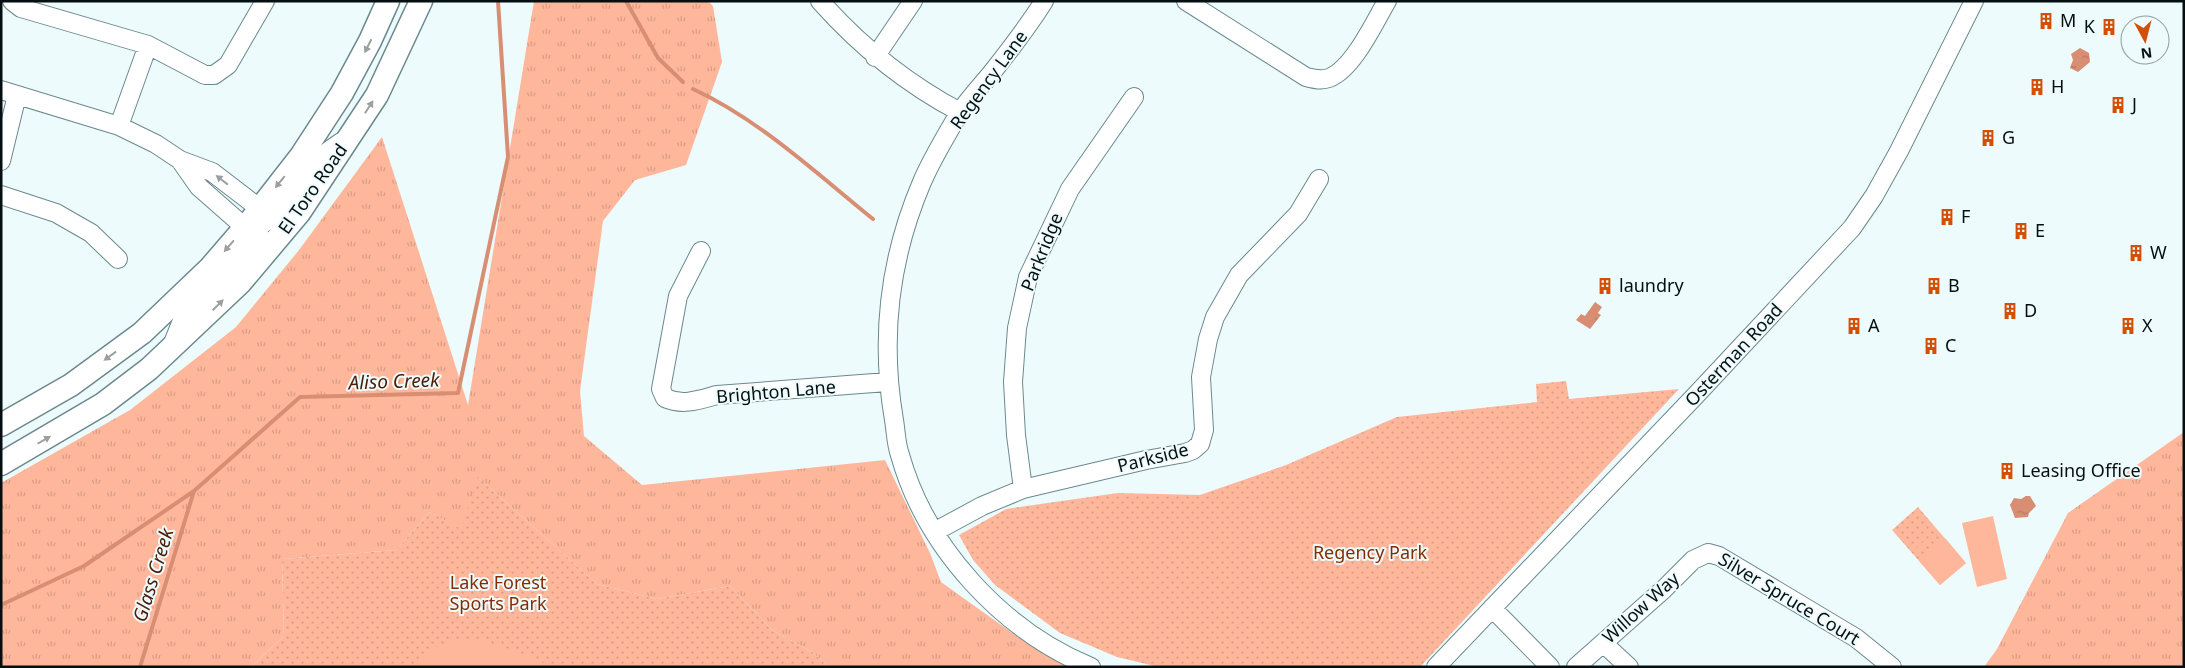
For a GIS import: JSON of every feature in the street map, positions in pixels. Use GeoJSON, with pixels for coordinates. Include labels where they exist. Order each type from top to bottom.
{"type":"FeatureCollection","features":[{"type":"Feature","properties":{"kind":"main road","name":"El Toro Road"},"geometry":{"type":"LineString","coordinates":[[1,425],[71,385],[142,333],[210,268],[256,218],[301,156],[342,93],[370,41],[388,1]]}},
{"type":"Feature","properties":{"kind":"main road","name":"El Toro Road"},"geometry":{"type":"LineString","coordinates":[[1,464],[103,404],[149,369],[206,318],[246,276],[299,213],[377,94],[421,1]]}},
{"type":"Feature","properties":{"kind":"street"},"geometry":{"type":"LineString","coordinates":[[12,1],[21,8],[148,45],[205,75],[214,75],[228,65],[265,1]]}},
{"type":"Feature","properties":{"kind":"street"},"geometry":{"type":"LineString","coordinates":[[820,1],[858,42],[875,57],[942,103],[960,112]]}},
{"type":"Feature","properties":{"kind":"street"},"geometry":{"type":"LineString","coordinates":[[875,57],[913,1]]}},
{"type":"Feature","properties":{"kind":"street","name":"Regency Lane"},"geometry":{"type":"LineString","coordinates":[[1044,1],[1025,32],[960,112],[922,182],[902,238],[892,286],[886,333],[887,382],[900,455],[915,494],[934,532],[965,574],[1003,614],[1036,638],[1070,658],[1092,667]]}},
{"type":"Feature","properties":{"kind":"street"},"geometry":{"type":"LineString","coordinates":[[1188,2],[1306,77],[1317,80],[1328,79],[1339,73],[1349,62],[1387,1]]}},
{"type":"Feature","properties":{"kind":"street","name":"Osterman Road"},"geometry":{"type":"LineString","coordinates":[[1436,667],[1696,395],[1852,228],[1874,196],[1899,151],[1974,1]]}},
{"type":"Feature","properties":{"kind":"street"},"geometry":{"type":"LineString","coordinates":[[119,126],[148,45]]}},
{"type":"Feature","properties":{"kind":"street"},"geometry":{"type":"LineString","coordinates":[[1,161],[9,93],[119,126],[156,144],[180,160],[212,172],[256,218],[264,223],[282,212],[324,154],[352,133]]}},
{"type":"Feature","properties":{"kind":"street","name":"Parkridge"},"geometry":{"type":"LineString","coordinates":[[1024,489],[1016,435],[1013,382],[1017,328],[1028,277],[1047,232],[1070,189],[1134,97]]}},
{"type":"Feature","properties":{"kind":"street"},"geometry":{"type":"LineString","coordinates":[[180,160],[199,187],[240,223],[256,218]]}},
{"type":"Feature","properties":{"kind":"street","name":"Parkside"},"geometry":{"type":"LineString","coordinates":[[934,532],[982,506],[1024,489],[1194,450],[1200,444],[1204,430],[1201,377],[1208,339],[1215,317],[1239,275],[1298,214],[1319,179]]}},
{"type":"Feature","properties":{"kind":"street"},"geometry":{"type":"LineString","coordinates":[[1,195],[56,213],[91,233],[118,259]]}},
{"type":"Feature","properties":{"kind":"street","name":"El Toro Road"},"geometry":{"type":"LineString","coordinates":[[170,350],[184,318],[242,260],[259,235],[256,218]]}},
{"type":"Feature","properties":{"kind":"street","name":"Brighton Lane"},"geometry":{"type":"LineString","coordinates":[[701,251],[678,296],[662,389],[665,398],[675,402],[692,402],[717,395],[887,382]]}},
{"type":"Feature","properties":{"kind":"street","name":"Willow Way"},"geometry":{"type":"LineString","coordinates":[[1576,667],[1664,589],[1693,560],[1708,553]]}},
{"type":"Feature","properties":{"kind":"street","name":"Silver Spruce Court"},"geometry":{"type":"LineString","coordinates":[[1708,553],[1719,556],[1856,638],[1892,667]]}},
{"type":"Feature","properties":{"kind":"street"},"geometry":{"type":"LineString","coordinates":[[1492,608],[1550,667]]}},
{"type":"Feature","properties":{"kind":"street"},"geometry":{"type":"LineString","coordinates":[[1603,643],[1629,667]]}},
{"type":"Feature","properties":{"kind":"green space"},"geometry":{"type":"Polygon","coordinates":[[[534,1],[708,1],[713,6],[722,62],[686,165],[635,180],[603,221],[580,391],[584,436],[642,485],[885,460],[930,553],[941,582],[1025,642],[1068,667],[829,667],[812,652],[772,630],[730,586],[657,599],[597,584],[479,478],[461,530],[430,512],[396,550],[282,559],[284,636],[251,667],[1,667],[1,483],[130,410],[236,327],[299,250],[382,137],[468,405],[534,1]]]}},
{"type":"Feature","properties":{"kind":"green space","name":"Regency Park"},"geometry":{"type":"Polygon","coordinates":[[[1566,381],[1569,399],[1679,389],[1420,667],[1159,667],[1117,657],[1060,633],[995,585],[973,560],[959,535],[1006,509],[1118,493],[1200,495],[1286,465],[1397,417],[1537,402],[1536,384],[1566,381]]]}},
{"type":"Feature","properties":{"kind":"green space"},"geometry":{"type":"Polygon","coordinates":[[[2184,432],[2184,667],[1984,667],[1997,649],[2068,513],[2184,432]]]}},
{"type":"Feature","properties":{"kind":"green space","name":"Lake Forest Sports Park"},"geometry":{"type":"Polygon","coordinates":[[[478,477],[597,584],[657,599],[730,586],[772,630],[812,652],[829,667],[251,667],[284,636],[282,559],[396,550],[430,512],[461,529],[478,477]]]}},
{"type":"Feature","properties":{"kind":"green space"},"geometry":{"type":"Polygon","coordinates":[[[1918,507],[1966,563],[1940,585],[1892,530],[1918,507]]]}},
{"type":"Feature","properties":{"kind":"green space"},"geometry":{"type":"Polygon","coordinates":[[[1993,516],[2007,579],[1977,587],[1962,523],[1993,516]]]}},
{"type":"Feature","properties":{"kind":"green space"},"geometry":{"type":"Polygon","coordinates":[[[1935,532],[1938,535],[1915,554],[1913,551],[1935,532]]]}},
{"type":"Feature","properties":{"kind":"green space"},"geometry":{"type":"Polygon","coordinates":[[[1945,538],[1966,563],[1940,585],[1919,561],[1945,538]]]}},
{"type":"Feature","properties":{"kind":"green space"},"geometry":{"type":"Polygon","coordinates":[[[465,639],[474,639],[505,648],[555,667],[411,667],[439,646],[465,639]]]}},
{"type":"Feature","properties":{"kind":"water"},"geometry":{"type":"Polygon","coordinates":[[[2080,48],[2089,53],[2090,62],[2078,72],[2070,68],[2073,60],[2071,54],[2080,48]]]}},
{"type":"Feature","properties":{"kind":"water"},"geometry":{"type":"Polygon","coordinates":[[[1595,302],[1602,307],[1598,313],[1601,315],[1590,329],[1576,320],[1581,314],[1585,316],[1595,302]]]}},
{"type":"Feature","properties":{"kind":"water"},"geometry":{"type":"Polygon","coordinates":[[[2030,496],[2036,506],[2029,513],[2028,517],[2015,518],[2010,505],[2014,498],[2021,499],[2030,496]]]}},
{"type":"Feature","properties":{"kind":"waterway","name":"Aliso Creek"},"geometry":{"type":"LineString","coordinates":[[1,605],[84,566],[194,491],[300,397],[458,393],[508,157],[498,1]]}},
{"type":"Feature","properties":{"kind":"waterway"},"geometry":{"type":"LineString","coordinates":[[626,1],[658,58],[683,82]]}},
{"type":"Feature","properties":{"kind":"waterway"},"geometry":{"type":"LineString","coordinates":[[693,89],[741,116],[787,148],[873,219]]}},
{"type":"Feature","properties":{"kind":"waterway","name":"Glass Creek"},"geometry":{"type":"LineString","coordinates":[[140,667],[194,491]]}},
{"type":"Feature","properties":{"kind":"place","name":"M"},"geometry":{"type":"Point","coordinates":[2046,21]}},
{"type":"Feature","properties":{"kind":"place","name":"K"},"geometry":{"type":"Point","coordinates":[2109,27]}},
{"type":"Feature","properties":{"kind":"place","name":"H"},"geometry":{"type":"Point","coordinates":[2037,87]}},
{"type":"Feature","properties":{"kind":"place","name":"J"},"geometry":{"type":"Point","coordinates":[2118,105]}},
{"type":"Feature","properties":{"kind":"place","name":"G"},"geometry":{"type":"Point","coordinates":[1988,138]}},
{"type":"Feature","properties":{"kind":"place","name":"F"},"geometry":{"type":"Point","coordinates":[1947,217]}},
{"type":"Feature","properties":{"kind":"place","name":"E"},"geometry":{"type":"Point","coordinates":[2021,231]}},
{"type":"Feature","properties":{"kind":"place","name":"W"},"geometry":{"type":"Point","coordinates":[2136,253]}},
{"type":"Feature","properties":{"kind":"place","name":"laundry"},"geometry":{"type":"Point","coordinates":[1605,286]}},
{"type":"Feature","properties":{"kind":"place","name":"B"},"geometry":{"type":"Point","coordinates":[1934,286]}},
{"type":"Feature","properties":{"kind":"place","name":"D"},"geometry":{"type":"Point","coordinates":[2010,311]}},
{"type":"Feature","properties":{"kind":"place","name":"A"},"geometry":{"type":"Point","coordinates":[1854,326]}},
{"type":"Feature","properties":{"kind":"place","name":"X"},"geometry":{"type":"Point","coordinates":[2128,326]}},
{"type":"Feature","properties":{"kind":"place","name":"C"},"geometry":{"type":"Point","coordinates":[1931,346]}},
{"type":"Feature","properties":{"kind":"place","name":"Leasing Office"},"geometry":{"type":"Point","coordinates":[2007,471]}}]}
